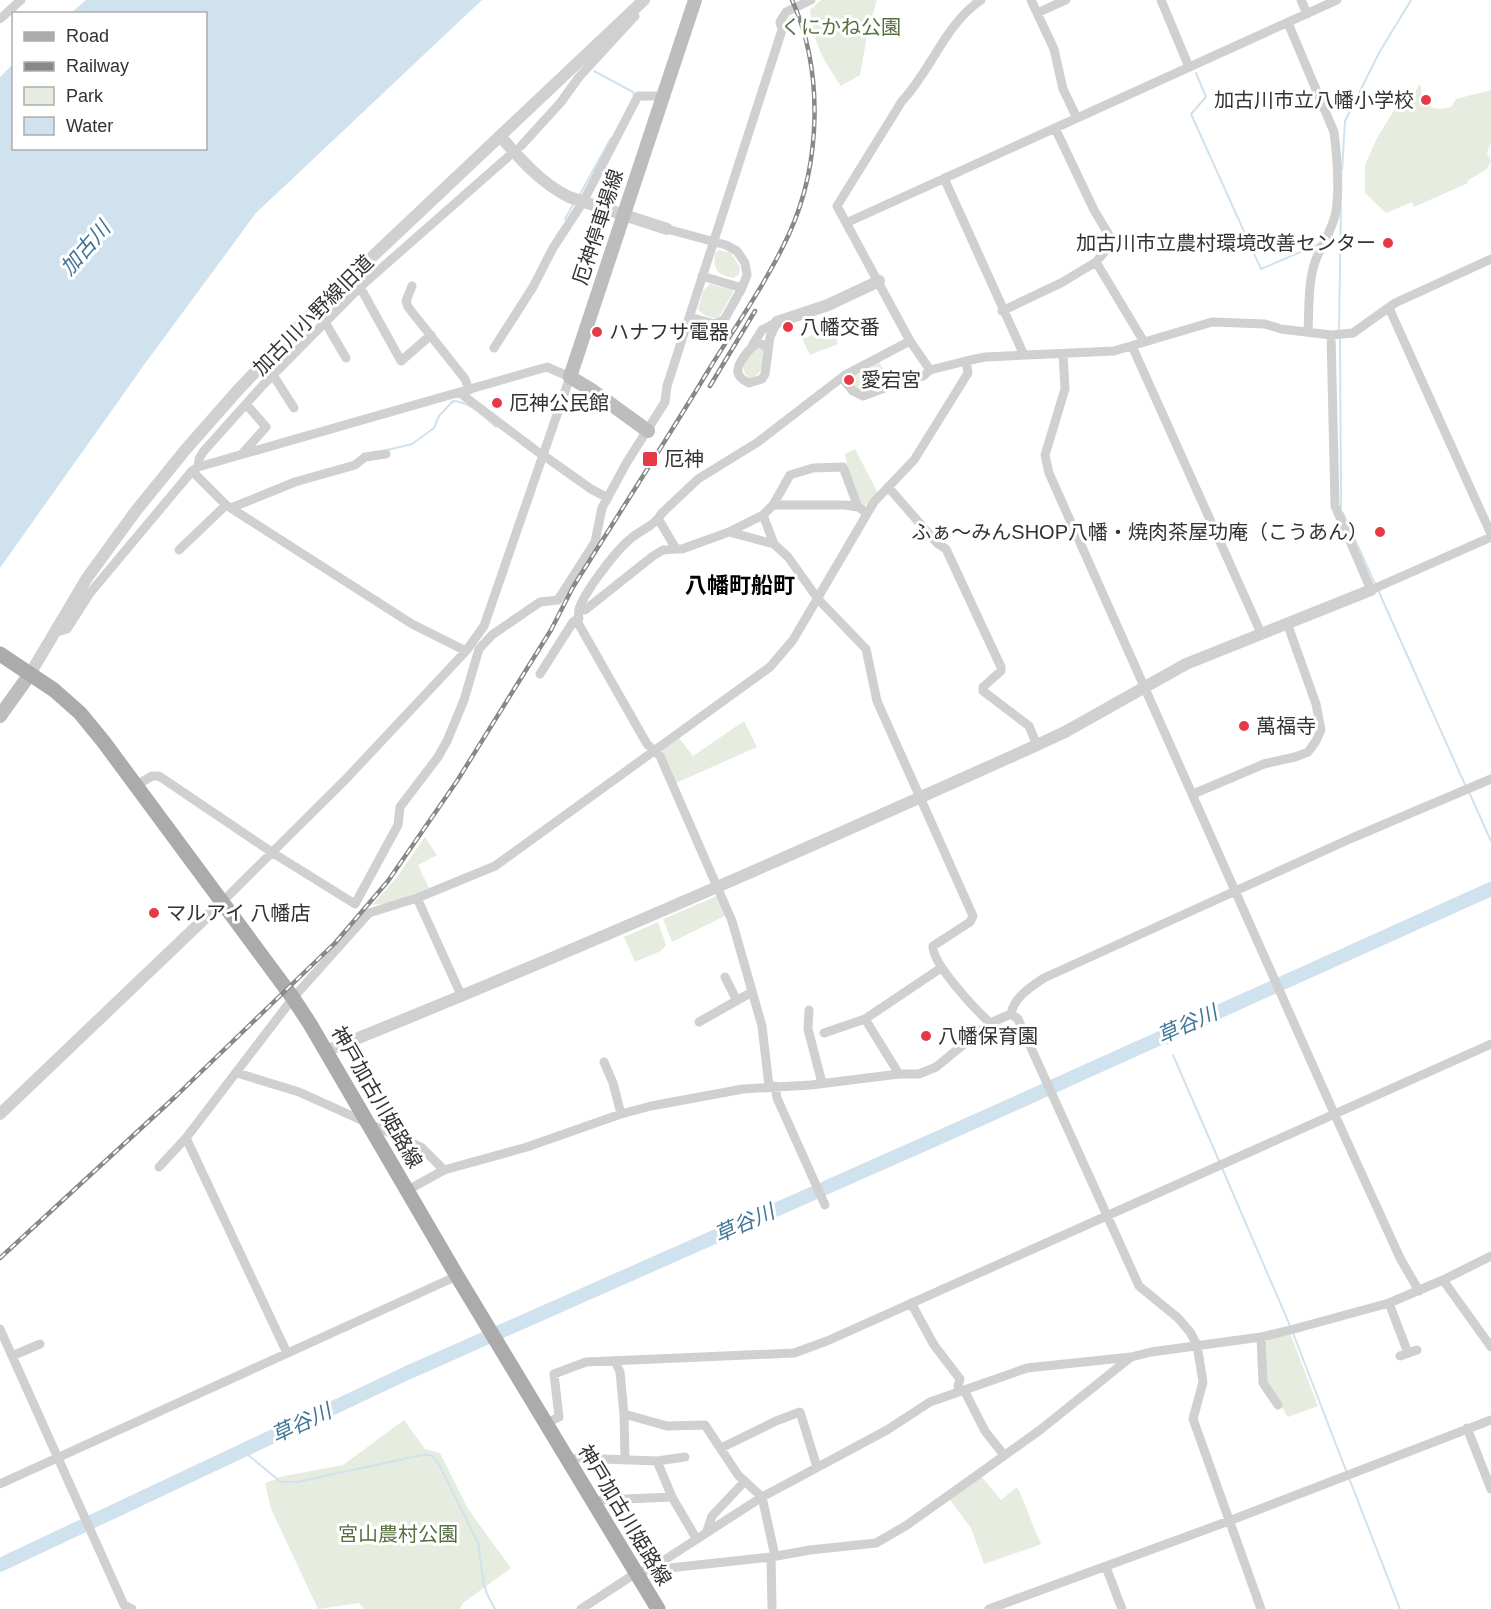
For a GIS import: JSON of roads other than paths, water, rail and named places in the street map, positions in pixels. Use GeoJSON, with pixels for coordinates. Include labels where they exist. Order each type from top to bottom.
{"type":"FeatureCollection","features":[{"type":"Feature","properties":{"kind":"main road","name":"厄神停車場線"},"geometry":{"type":"LineString","coordinates":[[570,377],[695,0]]}},
{"type":"Feature","properties":{"kind":"main road"},"geometry":{"type":"LineString","coordinates":[[570,377],[648,431]]}},
{"type":"Feature","properties":{"kind":"main road","name":"神戸加古川姫路線"},"geometry":{"type":"LineString","coordinates":[[0,654],[54,690],[80,713],[293,998],[593,1503],[642,1572],[658,1609]]}},
{"type":"Feature","properties":{"kind":"main road"},"geometry":{"type":"LineString","coordinates":[[0,716],[25,670]]}},
{"type":"Feature","properties":{"kind":"street"},"geometry":{"type":"LineString","coordinates":[[0,19],[21,0]]}},
{"type":"Feature","properties":{"kind":"street"},"geometry":{"type":"LineString","coordinates":[[0,1114],[273,853],[472,648],[540,602],[558,600],[595,542],[602,508],[627,462],[665,402],[667,386],[712,243],[783,30],[780,22],[786,12],[811,0]]}},
{"type":"Feature","properties":{"kind":"street"},"geometry":{"type":"LineString","coordinates":[[930,370],[910,342],[879,280],[837,206],[902,101],[915,87],[963,15],[981,0]]}},
{"type":"Feature","properties":{"kind":"street"},"geometry":{"type":"LineString","coordinates":[[1031,0],[1054,49],[1063,89],[1077,118]]}},
{"type":"Feature","properties":{"kind":"street"},"geometry":{"type":"LineString","coordinates":[[1037,13],[1066,0]]}},
{"type":"Feature","properties":{"kind":"street"},"geometry":{"type":"LineString","coordinates":[[1161,0],[1189,67]]}},
{"type":"Feature","properties":{"kind":"street"},"geometry":{"type":"LineString","coordinates":[[1301,0],[1307,14]]}},
{"type":"Feature","properties":{"kind":"street"},"geometry":{"type":"LineString","coordinates":[[846,223],[1337,0]]}},
{"type":"Feature","properties":{"kind":"street"},"geometry":{"type":"LineString","coordinates":[[520,146],[635,15],[640,4]]}},
{"type":"Feature","properties":{"kind":"street","name":"加古川小野線旧道"},"geometry":{"type":"LineString","coordinates":[[25,670],[54,633],[87,578],[135,512],[238,390],[299,326],[640,4]]}},
{"type":"Feature","properties":{"kind":"street"},"geometry":{"type":"LineString","coordinates":[[1288,23],[1334,132],[1336,148],[1336,208],[1312,274],[1308,332]]}},
{"type":"Feature","properties":{"kind":"street"},"geometry":{"type":"LineString","coordinates":[[494,348],[583,202],[638,96],[662,96]]}},
{"type":"Feature","properties":{"kind":"street"},"geometry":{"type":"LineString","coordinates":[[1002,311],[1061,283],[1096,262],[1113,242],[1094,210],[1055,128]]}},
{"type":"Feature","properties":{"kind":"street"},"geometry":{"type":"LineString","coordinates":[[500,136],[544,182],[569,198],[732,248],[742,257],[747,269],[742,288],[724,320],[714,324],[690,317]]}},
{"type":"Feature","properties":{"kind":"street"},"geometry":{"type":"LineString","coordinates":[[54,633],[67,629],[90,593],[195,469],[203,452],[273,375],[360,287],[508,157]]}},
{"type":"Feature","properties":{"kind":"street"},"geometry":{"type":"LineString","coordinates":[[944,178],[1002,311],[1024,355]]}},
{"type":"Feature","properties":{"kind":"street"},"geometry":{"type":"LineString","coordinates":[[842,378],[853,391],[863,396],[922,376],[930,370],[966,361],[986,357],[1114,351],[1212,322],[1265,324],[1281,329],[1331,335],[1353,333],[1395,303],[1491,259]]}},
{"type":"Feature","properties":{"kind":"street"},"geometry":{"type":"LineString","coordinates":[[1096,262],[1144,342]]}},
{"type":"Feature","properties":{"kind":"street"},"geometry":{"type":"LineString","coordinates":[[702,276],[742,288]]}},
{"type":"Feature","properties":{"kind":"street"},"geometry":{"type":"LineString","coordinates":[[777,322],[770,338],[765,374],[762,379],[749,383],[738,375],[737,370],[762,330],[777,322],[828,305],[879,280]]}},
{"type":"Feature","properties":{"kind":"street"},"geometry":{"type":"LineString","coordinates":[[412,286],[407,304],[465,379],[465,391]]}},
{"type":"Feature","properties":{"kind":"street"},"geometry":{"type":"LineString","coordinates":[[360,287],[401,361],[431,336]]}},
{"type":"Feature","properties":{"kind":"street"},"geometry":{"type":"LineString","coordinates":[[326,1051],[462,997],[718,888],[1065,732],[1186,664],[1371,590],[1491,536],[1389,308]]}},
{"type":"Feature","properties":{"kind":"street"},"geometry":{"type":"LineString","coordinates":[[325,322],[346,358]]}},
{"type":"Feature","properties":{"kind":"street"},"geometry":{"type":"LineString","coordinates":[[1331,335],[1335,506],[1371,590]]}},
{"type":"Feature","properties":{"kind":"street"},"geometry":{"type":"LineString","coordinates":[[825,1205],[772,1086],[762,1026],[732,921],[718,888],[660,756],[647,744],[578,623],[580,608],[598,578],[619,550],[630,539],[659,520],[662,513],[698,479],[758,442],[842,378],[910,342]]}},
{"type":"Feature","properties":{"kind":"street"},"geometry":{"type":"LineString","coordinates":[[750,349],[758,343],[768,350]]}},
{"type":"Feature","properties":{"kind":"street"},"geometry":{"type":"LineString","coordinates":[[1132,346],[1261,633]]}},
{"type":"Feature","properties":{"kind":"street"},"geometry":{"type":"LineString","coordinates":[[1063,354],[1065,389],[1060,411],[1049,438],[1045,455],[1046,464],[1334,1113],[1400,1258],[1419,1291]]}},
{"type":"Feature","properties":{"kind":"street"},"geometry":{"type":"LineString","coordinates":[[159,1167],[186,1138],[293,998],[369,913],[417,898],[495,866],[770,667],[793,640],[867,513],[914,460],[930,436],[968,373],[966,361]]}},
{"type":"Feature","properties":{"kind":"street"},"geometry":{"type":"LineString","coordinates":[[135,786],[152,776],[159,776],[273,853],[355,904],[398,825],[400,807],[438,757],[464,700],[472,648],[484,626],[570,377],[548,367],[195,469]]}},
{"type":"Feature","properties":{"kind":"street"},"geometry":{"type":"LineString","coordinates":[[273,375],[294,408]]}},
{"type":"Feature","properties":{"kind":"street"},"geometry":{"type":"LineString","coordinates":[[465,391],[543,455],[591,489],[608,498]]}},
{"type":"Feature","properties":{"kind":"street"},"geometry":{"type":"LineString","coordinates":[[241,455],[266,427],[246,404]]}},
{"type":"Feature","properties":{"kind":"street"},"geometry":{"type":"LineString","coordinates":[[179,550],[229,507],[295,482],[355,465],[365,457],[386,454]]}},
{"type":"Feature","properties":{"kind":"street"},"geometry":{"type":"LineString","coordinates":[[580,608],[585,610],[658,552],[682,549],[729,532],[763,515],[773,505],[790,475],[813,468],[843,467],[858,507]]}},
{"type":"Feature","properties":{"kind":"street"},"geometry":{"type":"LineString","coordinates":[[195,469],[229,507],[412,624],[472,648]]}},
{"type":"Feature","properties":{"kind":"street"},"geometry":{"type":"LineString","coordinates":[[888,487],[937,543],[946,549],[1001,667],[1001,671],[982,687],[983,691],[1029,726],[1037,745]]}},
{"type":"Feature","properties":{"kind":"street"},"geometry":{"type":"LineString","coordinates":[[773,505],[845,505],[858,507],[867,513]]}},
{"type":"Feature","properties":{"kind":"street"},"geometry":{"type":"LineString","coordinates":[[763,515],[774,544],[788,557],[818,599],[866,649],[877,701],[973,916],[970,922],[933,946],[933,954],[941,968],[974,1008],[990,1023]]}},
{"type":"Feature","properties":{"kind":"street"},"geometry":{"type":"LineString","coordinates":[[659,520],[676,549]]}},
{"type":"Feature","properties":{"kind":"street"},"geometry":{"type":"LineString","coordinates":[[729,532],[774,544]]}},
{"type":"Feature","properties":{"kind":"street"},"geometry":{"type":"LineString","coordinates":[[598,578],[612,589]]}},
{"type":"Feature","properties":{"kind":"street"},"geometry":{"type":"LineString","coordinates":[[540,674],[573,622],[579,618]]}},
{"type":"Feature","properties":{"kind":"street"},"geometry":{"type":"LineString","coordinates":[[1193,794],[1264,764],[1308,752],[1316,741],[1321,730],[1316,704],[1287,623]]}},
{"type":"Feature","properties":{"kind":"street"},"geometry":{"type":"LineString","coordinates":[[1011,1014],[1012,1006],[1027,989],[1044,978],[1236,890],[1491,778]]}},
{"type":"Feature","properties":{"kind":"street"},"geometry":{"type":"LineString","coordinates":[[417,898],[462,997]]}},
{"type":"Feature","properties":{"kind":"street"},"geometry":{"type":"LineString","coordinates":[[824,1034],[835,1033],[865,1019],[941,968]]}},
{"type":"Feature","properties":{"kind":"street"},"geometry":{"type":"LineString","coordinates":[[725,977],[737,1001]]}},
{"type":"Feature","properties":{"kind":"street"},"geometry":{"type":"LineString","coordinates":[[699,1022],[752,992]]}},
{"type":"Feature","properties":{"kind":"street"},"geometry":{"type":"LineString","coordinates":[[809,1010],[808,1029],[820,1084]]}},
{"type":"Feature","properties":{"kind":"street"},"geometry":{"type":"LineString","coordinates":[[408,1190],[444,1170],[527,1147],[621,1114],[743,1089],[919,1074],[936,1066],[990,1023],[1011,1014]]}},
{"type":"Feature","properties":{"kind":"street"},"geometry":{"type":"LineString","coordinates":[[1011,1014],[1018,1019],[1139,1286],[1178,1318],[1190,1332],[1197,1346],[1203,1382],[1193,1419],[1262,1609]]}},
{"type":"Feature","properties":{"kind":"street"},"geometry":{"type":"LineString","coordinates":[[865,1019],[898,1074]]}},
{"type":"Feature","properties":{"kind":"street"},"geometry":{"type":"LineString","coordinates":[[545,1424],[559,1417],[554,1374],[586,1362],[794,1353],[1491,1044]]}},
{"type":"Feature","properties":{"kind":"street"},"geometry":{"type":"LineString","coordinates":[[604,1062],[613,1083],[621,1114]]}},
{"type":"Feature","properties":{"kind":"street"},"geometry":{"type":"LineString","coordinates":[[237,1073],[299,1092],[421,1147],[444,1170]]}},
{"type":"Feature","properties":{"kind":"street"},"geometry":{"type":"LineString","coordinates":[[186,1138],[287,1353]]}},
{"type":"Feature","properties":{"kind":"street"},"geometry":{"type":"LineString","coordinates":[[581,1609],[762,1497],[886,1430],[930,1402],[1027,1368],[1131,1357],[1151,1352],[1261,1337],[1389,1303],[1491,1256]]}},
{"type":"Feature","properties":{"kind":"street"},"geometry":{"type":"LineString","coordinates":[[0,1484],[457,1276]]}},
{"type":"Feature","properties":{"kind":"street"},"geometry":{"type":"LineString","coordinates":[[1443,1280],[1491,1347]]}},
{"type":"Feature","properties":{"kind":"street"},"geometry":{"type":"LineString","coordinates":[[911,1303],[934,1345],[960,1379],[958,1386],[985,1431],[1004,1455]]}},
{"type":"Feature","properties":{"kind":"street"},"geometry":{"type":"LineString","coordinates":[[1389,1303],[1408,1353]]}},
{"type":"Feature","properties":{"kind":"street"},"geometry":{"type":"LineString","coordinates":[[0,1329],[124,1605],[132,1609]]}},
{"type":"Feature","properties":{"kind":"street"},"geometry":{"type":"LineString","coordinates":[[1261,1337],[1263,1383],[1278,1406]]}},
{"type":"Feature","properties":{"kind":"street"},"geometry":{"type":"LineString","coordinates":[[12,1356],[40,1344]]}},
{"type":"Feature","properties":{"kind":"street"},"geometry":{"type":"LineString","coordinates":[[642,1572],[876,1543],[944,1500],[1131,1357]]}},
{"type":"Feature","properties":{"kind":"street"},"geometry":{"type":"LineString","coordinates":[[615,1361],[620,1372],[625,1460]]}},
{"type":"Feature","properties":{"kind":"street"},"geometry":{"type":"LineString","coordinates":[[721,1448],[800,1412],[818,1467]]}},
{"type":"Feature","properties":{"kind":"street"},"geometry":{"type":"LineString","coordinates":[[624,1414],[667,1426],[705,1425],[745,1481],[762,1497],[773,1557],[772,1609]]}},
{"type":"Feature","properties":{"kind":"street"},"geometry":{"type":"LineString","coordinates":[[989,1609],[1229,1521],[1491,1419]]}},
{"type":"Feature","properties":{"kind":"street"},"geometry":{"type":"LineString","coordinates":[[1467,1428],[1491,1489]]}},
{"type":"Feature","properties":{"kind":"street"},"geometry":{"type":"LineString","coordinates":[[567,1460],[577,1458],[657,1461],[685,1456]]}},
{"type":"Feature","properties":{"kind":"street"},"geometry":{"type":"LineString","coordinates":[[657,1461],[672,1497],[696,1538]]}},
{"type":"Feature","properties":{"kind":"street"},"geometry":{"type":"LineString","coordinates":[[707,1531],[712,1516],[745,1481]]}},
{"type":"Feature","properties":{"kind":"street"},"geometry":{"type":"LineString","coordinates":[[593,1503],[602,1500],[672,1497]]}},
{"type":"Feature","properties":{"kind":"street"},"geometry":{"type":"LineString","coordinates":[[1106,1567],[1122,1609]]}},
{"type":"Feature","properties":{"kind":"water","name":"加古川"},"geometry":{"type":"Polygon","coordinates":[[[86,0],[482,0],[256,213],[144,365],[0,568],[0,77],[12,65],[12,150],[207,150],[207,12],[72,12],[86,0]]]}},
{"type":"Feature","properties":{"kind":"waterway"},"geometry":{"type":"LineString","coordinates":[[1342,170],[1345,121],[1379,53],[1411,0]]}},
{"type":"Feature","properties":{"kind":"waterway"},"geometry":{"type":"LineString","coordinates":[[594,71],[633,92],[634,96]]}},
{"type":"Feature","properties":{"kind":"waterway"},"geometry":{"type":"LineString","coordinates":[[1196,73],[1206,97],[1191,114],[1261,269],[1319,244]]}},
{"type":"Feature","properties":{"kind":"waterway"},"geometry":{"type":"LineString","coordinates":[[579,196],[611,138]]}},
{"type":"Feature","properties":{"kind":"waterway"},"geometry":{"type":"LineString","coordinates":[[565,219],[574,203]]}},
{"type":"Feature","properties":{"kind":"waterway"},"geometry":{"type":"LineString","coordinates":[[1339,331],[1341,205]]}},
{"type":"Feature","properties":{"kind":"waterway"},"geometry":{"type":"LineString","coordinates":[[1340,337],[1341,508]]}},
{"type":"Feature","properties":{"kind":"waterway"},"geometry":{"type":"LineString","coordinates":[[387,450],[412,444],[434,428],[439,416],[453,401],[470,407],[496,427]]}},
{"type":"Feature","properties":{"kind":"waterway"},"geometry":{"type":"LineString","coordinates":[[1343,513],[1375,584]]}},
{"type":"Feature","properties":{"kind":"waterway"},"geometry":{"type":"LineString","coordinates":[[1378,590],[1466,787]]}},
{"type":"Feature","properties":{"kind":"waterway"},"geometry":{"type":"LineString","coordinates":[[1469,792],[1491,841]]}},
{"type":"Feature","properties":{"kind":"waterway","name":"草谷川"},"geometry":{"type":"LineString","coordinates":[[0,1565],[407,1373],[956,1130],[1491,889]]}},
{"type":"Feature","properties":{"kind":"waterway"},"geometry":{"type":"LineString","coordinates":[[1163,1035],[1168,1044]]}},
{"type":"Feature","properties":{"kind":"waterway"},"geometry":{"type":"LineString","coordinates":[[1173,1055],[1220,1163]]}},
{"type":"Feature","properties":{"kind":"waterway"},"geometry":{"type":"LineString","coordinates":[[1222,1168],[1291,1328]]}},
{"type":"Feature","properties":{"kind":"waterway"},"geometry":{"type":"LineString","coordinates":[[1293,1333],[1347,1473]]}},
{"type":"Feature","properties":{"kind":"waterway"},"geometry":{"type":"LineString","coordinates":[[242,1450],[281,1482],[297,1482],[431,1455],[439,1464],[478,1543],[484,1585],[495,1609]]}},
{"type":"Feature","properties":{"kind":"waterway"},"geometry":{"type":"LineString","coordinates":[[1349,1478],[1400,1609]]}},
{"type":"Feature","properties":{"kind":"railway"},"geometry":{"type":"LineString","coordinates":[[0,1258],[175,1097],[335,943],[388,881],[457,781],[551,630],[573,587],[761,287],[789,234],[800,207],[807,178],[814,117],[814,87],[810,57],[792,0]]}},
{"type":"Feature","properties":{"kind":"railway"},"geometry":{"type":"LineString","coordinates":[[710,386],[755,311]]}},
{"type":"Feature","properties":{"kind":"place","name":"加古川市立八幡小学校"},"geometry":{"type":"Point","coordinates":[1426,100]}},
{"type":"Feature","properties":{"kind":"place","name":"加古川市立農村環境改善センター"},"geometry":{"type":"Point","coordinates":[1388,243]}},
{"type":"Feature","properties":{"kind":"place","name":"八幡交番"},"geometry":{"type":"Point","coordinates":[788,327]}},
{"type":"Feature","properties":{"kind":"place","name":"ハナフサ電器"},"geometry":{"type":"Point","coordinates":[597,332]}},
{"type":"Feature","properties":{"kind":"place","name":"愛宕宮"},"geometry":{"type":"Point","coordinates":[849,380]}},
{"type":"Feature","properties":{"kind":"place","name":"厄神公民館"},"geometry":{"type":"Point","coordinates":[497,403]}},
{"type":"Feature","properties":{"kind":"place","name":"厄神"},"geometry":{"type":"Point","coordinates":[650,459]}},
{"type":"Feature","properties":{"kind":"place","name":"ふぁ～みんSHOP八幡・焼肉茶屋功庵（こうあん）"},"geometry":{"type":"Point","coordinates":[1380,532]}},
{"type":"Feature","properties":{"kind":"place","name":"萬福寺"},"geometry":{"type":"Point","coordinates":[1244,726]}},
{"type":"Feature","properties":{"kind":"place","name":"マルアイ 八幡店"},"geometry":{"type":"Point","coordinates":[154,913]}},
{"type":"Feature","properties":{"kind":"place","name":"八幡保育園"},"geometry":{"type":"Point","coordinates":[926,1036]}},
{"type":"Feature","properties":{"kind":"district","name":"八幡町船町"},"geometry":{"type":"Point","coordinates":[740,585]}},
{"type":"Feature","properties":{"kind":"park label","name":"くにかね公園"},"geometry":{"type":"Point","coordinates":[841,27]}},
{"type":"Feature","properties":{"kind":"park label","name":"宮山農村公園"},"geometry":{"type":"Point","coordinates":[398,1534]}}]}
